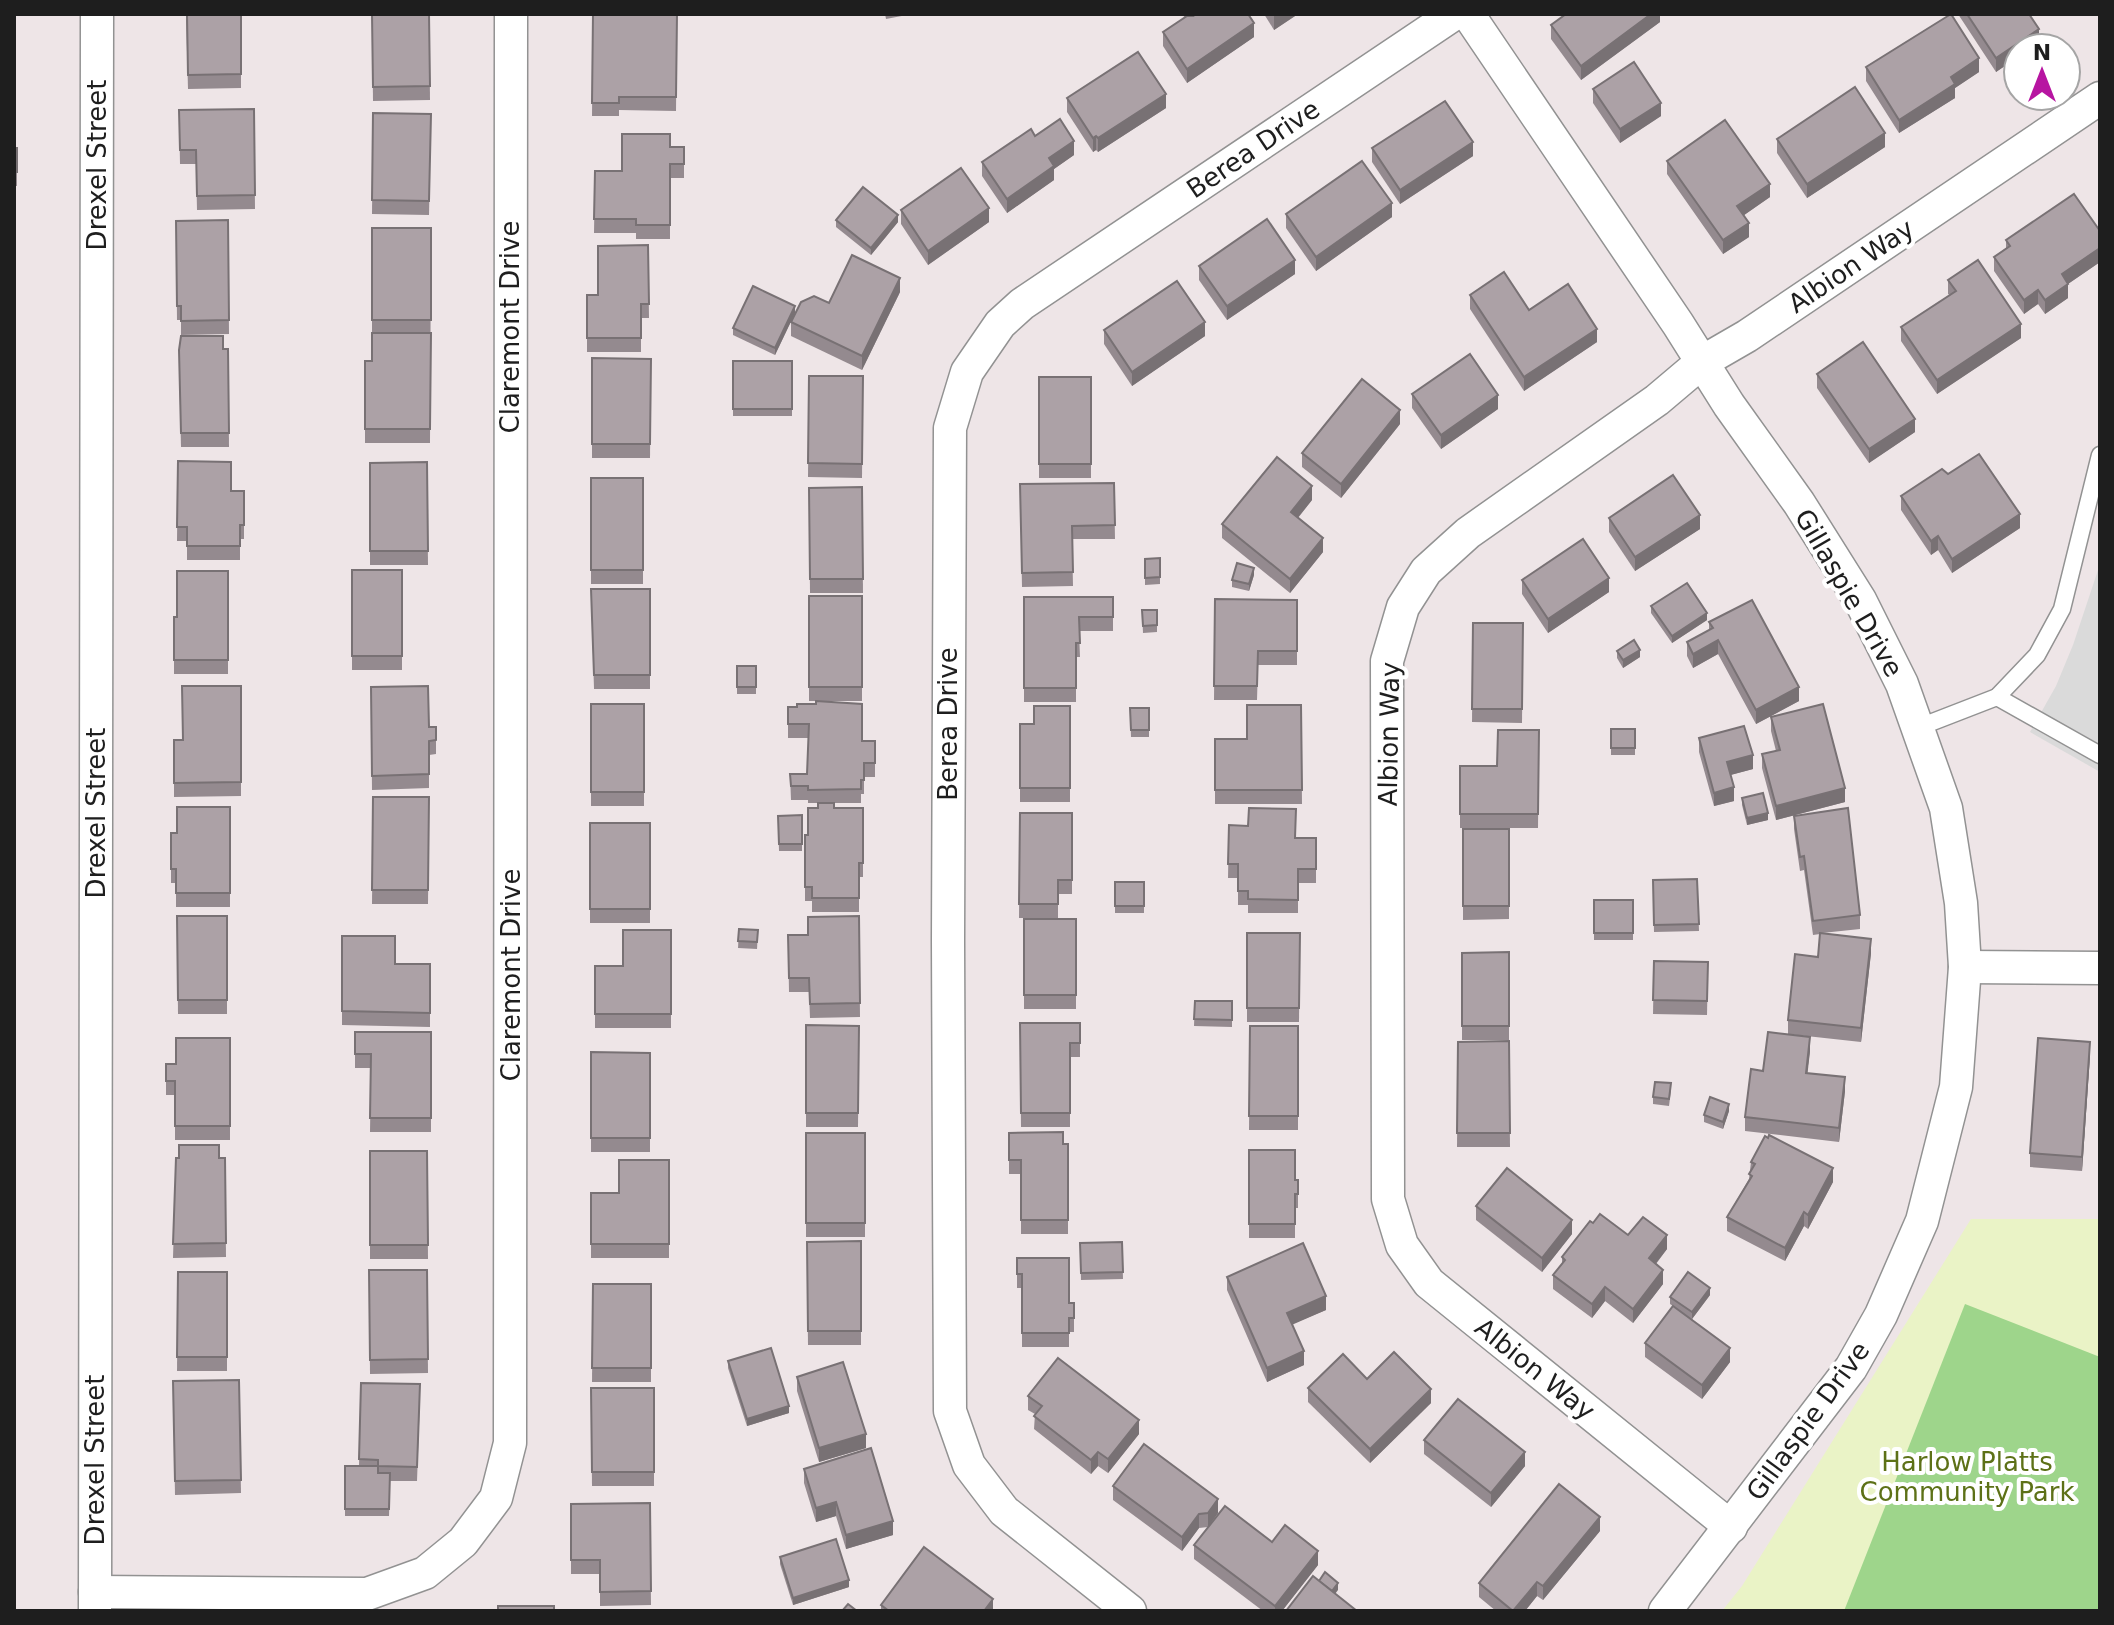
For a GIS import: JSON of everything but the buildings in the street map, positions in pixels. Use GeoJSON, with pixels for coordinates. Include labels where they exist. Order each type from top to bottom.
{"type":"FeatureCollection","features":[{"type":"Feature","properties":{"kind":"street","name":"Drexel Street"},"geometry":{"type":"LineString","coordinates":[[95,1602],[97,14]]}},
{"type":"Feature","properties":{"kind":"street","name":"Claremont Drive"},"geometry":{"type":"LineString","coordinates":[[95,1602],[367,1594],[425,1573],[463,1542],[496,1498],[510,1443],[511,14]]}},
{"type":"Feature","properties":{"kind":"street","name":"Berea Drive"},"geometry":{"type":"LineString","coordinates":[[1130,1611],[1004,1511],[969,1465],[950,1411],[950,428],[967,372],[1000,324],[1022,304],[1454,14]]}},
{"type":"Feature","properties":{"kind":"street","name":"Gillaspie Drive"},"geometry":{"type":"LineString","coordinates":[[1468,14],[1729,405],[1799,503],[1860,600],[1902,684],[1946,808],[1961,903],[1965,967],[1956,1087],[1922,1221],[1881,1315],[1851,1368],[1665,1611]]}},
{"type":"Feature","properties":{"kind":"street","name":"Albion Way"},"geometry":{"type":"LineString","coordinates":[[1731,1527],[1429,1283],[1402,1245],[1388,1199],[1387,661],[1403,607],[1426,571],[1468,533],[1657,400],[1702,362],[1747,336],[2100,98]]}},
{"type":"Feature","properties":{"kind":"street"},"geometry":{"type":"LineString","coordinates":[[1965,967],[2100,968]]}},
{"type":"Feature","properties":{"kind":"lane"},"geometry":{"type":"LineString","coordinates":[[1917,728],[1997,697],[2037,655],[2062,609],[2100,455]]}},
{"type":"Feature","properties":{"kind":"lane"},"geometry":{"type":"LineString","coordinates":[[1997,697],[2100,755]]}},
{"type":"Feature","properties":{"kind":"green space","name":"Harlow Platts Community Park"},"geometry":{"type":"Polygon","coordinates":[[[1971,1219],[2100,1219],[2100,1611],[1722,1611],[1742,1586],[1971,1219]]]}},
{"type":"Feature","properties":{"kind":"green space"},"geometry":{"type":"Polygon","coordinates":[[[1965,1304],[2100,1357],[2100,1611],[1844,1611],[1965,1304]]]}},
{"type":"Feature","properties":{"kind":"shaded area"},"geometry":{"type":"Polygon","coordinates":[[[2100,564],[2100,772],[2030,732],[2056,686],[2100,564]]]}}]}
